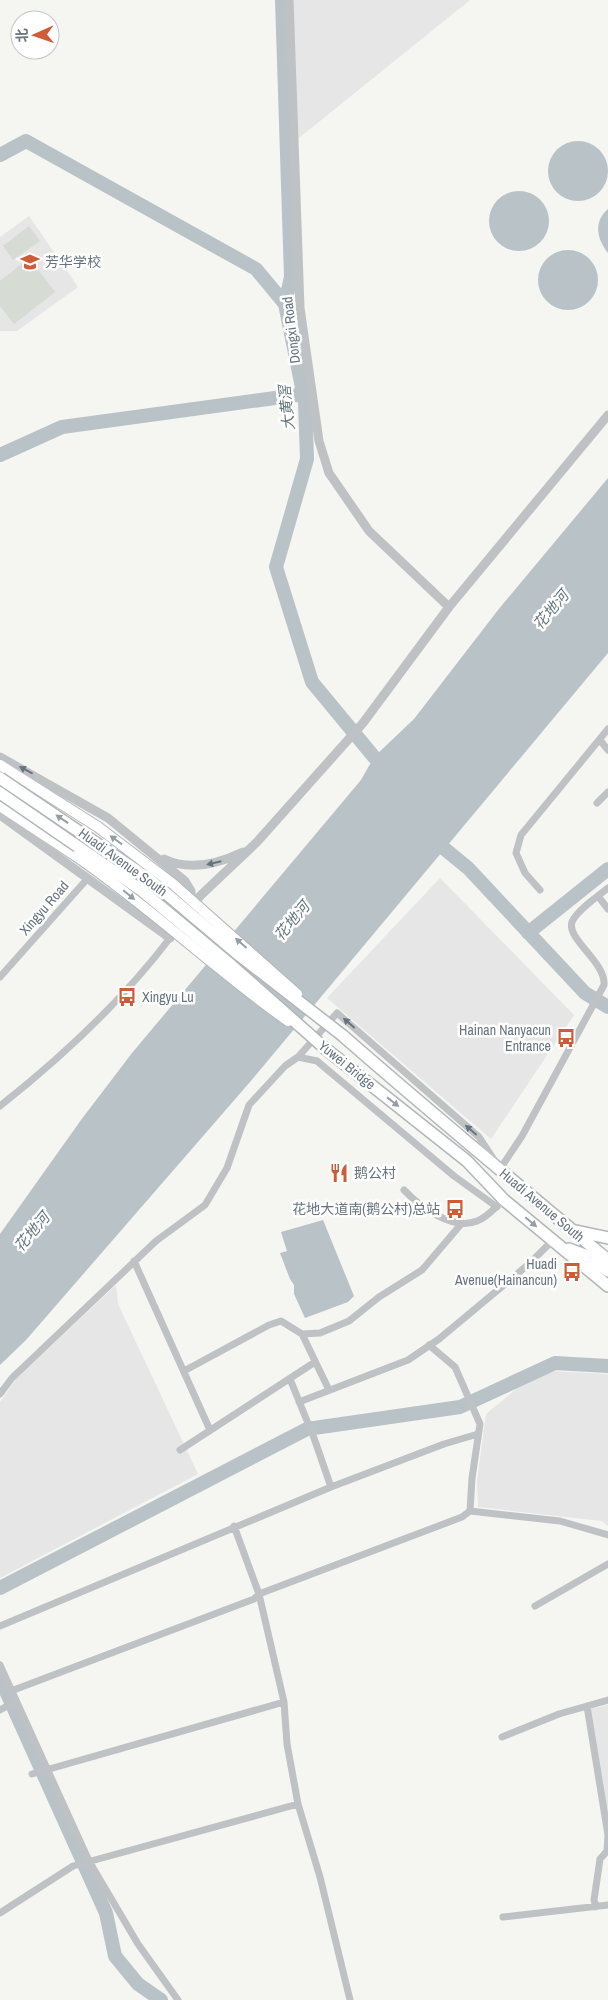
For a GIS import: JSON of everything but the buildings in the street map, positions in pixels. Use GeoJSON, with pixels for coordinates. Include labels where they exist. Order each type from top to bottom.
{"type":"FeatureCollection","features":[{"type":"Feature","properties":{"kind":"main road"},"geometry":{"type":"LineString","coordinates":[[0,765],[98,827],[136,855],[190,898],[342,1035]]}},
{"type":"Feature","properties":{"kind":"main road","name":"Huadi Avenue South"},"geometry":{"type":"LineString","coordinates":[[0,778],[149,879],[239,955],[342,1035],[475,1151],[500,1169],[608,1260]]}},
{"type":"Feature","properties":{"kind":"main road","name":"Huadi Avenue South"},"geometry":{"type":"LineString","coordinates":[[0,794],[141,890],[231,965]]}},
{"type":"Feature","properties":{"kind":"main road"},"geometry":{"type":"LineString","coordinates":[[0,806],[76,856],[126,892],[224,973],[327,1050]]}},
{"type":"Feature","properties":{"kind":"main road","name":"Yuwei Bridge"},"geometry":{"type":"LineString","coordinates":[[231,965],[327,1050],[467,1160]]}},
{"type":"Feature","properties":{"kind":"main road","name":"Huadi Avenue South"},"geometry":{"type":"LineString","coordinates":[[467,1160],[500,1203],[555,1242],[608,1286]]}},
{"type":"Feature","properties":{"kind":"main road"},"geometry":{"type":"LineString","coordinates":[[555,1242],[570,1244],[572,1238],[571,1230],[608,1238]]}},
{"type":"Feature","properties":{"kind":"main road"},"geometry":{"type":"LineString","coordinates":[[555,1242],[587,1256],[608,1271]]}},
{"type":"Feature","properties":{"kind":"street","name":"Dongxi Road"},"geometry":{"type":"LineString","coordinates":[[290,0],[300,308],[319,441],[329,473],[370,531],[449,607]]}},
{"type":"Feature","properties":{"kind":"street"},"geometry":{"type":"LineString","coordinates":[[0,1106],[50,1065],[143,970],[170,938],[190,908],[257,842],[334,756],[363,722],[449,607],[608,414]]}},
{"type":"Feature","properties":{"kind":"street"},"geometry":{"type":"LineString","coordinates":[[540,890],[526,873],[516,853],[521,835],[608,729]]}},
{"type":"Feature","properties":{"kind":"street"},"geometry":{"type":"LineString","coordinates":[[600,740],[608,750]]}},
{"type":"Feature","properties":{"kind":"street","name":"Huadi Avenue South"},"geometry":{"type":"LineString","coordinates":[[0,757],[108,818],[154,854],[189,885],[192,898],[190,908]]}},
{"type":"Feature","properties":{"kind":"street"},"geometry":{"type":"LineString","coordinates":[[597,803],[608,792]]}},
{"type":"Feature","properties":{"kind":"street"},"geometry":{"type":"LineString","coordinates":[[0,815],[170,938]]}},
{"type":"Feature","properties":{"kind":"street"},"geometry":{"type":"LineString","coordinates":[[154,854],[172,863],[197,866],[233,857],[257,842]]}},
{"type":"Feature","properties":{"kind":"street","name":"Xingyu Road"},"geometry":{"type":"LineString","coordinates":[[0,977],[88,878]]}},
{"type":"Feature","properties":{"kind":"street"},"geometry":{"type":"LineString","coordinates":[[0,1394],[12,1378],[134,1261],[156,1241],[205,1205],[227,1168],[249,1105],[285,1066],[298,1057],[337,1013],[479,1137],[500,1169],[522,1136],[588,1016],[606,979],[602,970],[572,930],[572,923],[579,913],[608,888]]}},
{"type":"Feature","properties":{"kind":"street"},"geometry":{"type":"LineString","coordinates":[[598,896],[608,909]]}},
{"type":"Feature","properties":{"kind":"street"},"geometry":{"type":"LineString","coordinates":[[298,1057],[317,1061],[454,1176],[500,1203],[479,1221],[462,1223],[432,1213],[416,1203],[404,1190]]}},
{"type":"Feature","properties":{"kind":"street"},"geometry":{"type":"LineString","coordinates":[[302,1334],[320,1333],[349,1321],[379,1297],[422,1270],[462,1223]]}},
{"type":"Feature","properties":{"kind":"street"},"geometry":{"type":"LineString","coordinates":[[299,1402],[408,1360],[555,1242]]}},
{"type":"Feature","properties":{"kind":"street"},"geometry":{"type":"LineString","coordinates":[[134,1261],[210,1430]]}},
{"type":"Feature","properties":{"kind":"street"},"geometry":{"type":"LineString","coordinates":[[184,1371],[269,1325],[282,1321],[302,1334],[329,1390]]}},
{"type":"Feature","properties":{"kind":"street"},"geometry":{"type":"LineString","coordinates":[[11,1691],[254,1599],[259,1594],[462,1517],[470,1510],[472,1478],[480,1424],[455,1367],[429,1345]]}},
{"type":"Feature","properties":{"kind":"street"},"geometry":{"type":"LineString","coordinates":[[180,1450],[315,1362]]}},
{"type":"Feature","properties":{"kind":"street"},"geometry":{"type":"LineString","coordinates":[[290,1379],[314,1438],[330,1487]]}},
{"type":"Feature","properties":{"kind":"street"},"geometry":{"type":"LineString","coordinates":[[0,1626],[330,1487],[444,1444],[478,1434]]}},
{"type":"Feature","properties":{"kind":"street"},"geometry":{"type":"LineString","coordinates":[[470,1510],[560,1521],[608,1536]]}},
{"type":"Feature","properties":{"kind":"street"},"geometry":{"type":"LineString","coordinates":[[234,1526],[259,1594],[284,1702],[287,1744],[298,1804],[320,1877],[350,2000]]}},
{"type":"Feature","properties":{"kind":"street"},"geometry":{"type":"LineString","coordinates":[[535,1606],[608,1564]]}},
{"type":"Feature","properties":{"kind":"street"},"geometry":{"type":"LineString","coordinates":[[0,1665],[89,1861],[138,1944],[178,2000]]}},
{"type":"Feature","properties":{"kind":"street"},"geometry":{"type":"LineString","coordinates":[[502,1737],[560,1714],[608,1700]]}},
{"type":"Feature","properties":{"kind":"street"},"geometry":{"type":"LineString","coordinates":[[1,1709],[16,1701]]}},
{"type":"Feature","properties":{"kind":"street"},"geometry":{"type":"LineString","coordinates":[[32,1774],[47,1768],[284,1702]]}},
{"type":"Feature","properties":{"kind":"street"},"geometry":{"type":"LineString","coordinates":[[587,1706],[608,1835],[608,1851],[600,1858],[594,1900],[596,1907]]}},
{"type":"Feature","properties":{"kind":"street"},"geometry":{"type":"LineString","coordinates":[[0,1913],[74,1866],[298,1804]]}},
{"type":"Feature","properties":{"kind":"street"},"geometry":{"type":"LineString","coordinates":[[503,1917],[608,1905]]}},
{"type":"Feature","properties":{"kind":"shaded area"},"geometry":{"type":"Polygon","coordinates":[[[290,0],[470,0],[294,142],[290,0]]]}},
{"type":"Feature","properties":{"kind":"shaded area","name":"芳华学校"},"geometry":{"type":"Polygon","coordinates":[[[29,216],[78,287],[17,331],[0,331],[0,237],[29,216]]]}},
{"type":"Feature","properties":{"kind":"shaded area"},"geometry":{"type":"Polygon","coordinates":[[[29,226],[40,241],[13,260],[3,246],[29,226]]]}},
{"type":"Feature","properties":{"kind":"shaded area"},"geometry":{"type":"Polygon","coordinates":[[[29,258],[55,292],[14,324],[0,306],[0,281],[29,258]]]}},
{"type":"Feature","properties":{"kind":"shaded area"},"geometry":{"type":"Polygon","coordinates":[[[440,878],[574,1015],[491,1139],[327,998],[440,878]]]}},
{"type":"Feature","properties":{"kind":"shaded area"},"geometry":{"type":"Polygon","coordinates":[[[116,1285],[118,1304],[198,1474],[0,1578],[0,1402],[17,1378],[116,1285]]]}},
{"type":"Feature","properties":{"kind":"shaded area"},"geometry":{"type":"Polygon","coordinates":[[[549,1371],[608,1374],[608,1526],[602,1521],[478,1507],[477,1481],[486,1414],[526,1381],[549,1371]]]}},
{"type":"Feature","properties":{"kind":"shaded area"},"geometry":{"type":"Polygon","coordinates":[[[608,1705],[608,1820],[590,1709],[608,1705]]]}},
{"type":"Feature","properties":{"kind":"water"},"geometry":{"type":"Polygon","coordinates":[[[578,141],[590,143],[603,154],[608,171],[606,183],[595,196],[578,201],[566,199],[553,188],[548,171],[550,159],[561,146],[578,141]]]}},
{"type":"Feature","properties":{"kind":"water"},"geometry":{"type":"Polygon","coordinates":[[[513,191],[525,191],[536,196],[544,204],[549,215],[547,233],[536,246],[525,251],[513,251],[502,246],[494,238],[489,227],[489,215],[494,204],[502,196],[513,191]]]}},
{"type":"Feature","properties":{"kind":"water"},"geometry":{"type":"Polygon","coordinates":[[[608,209],[608,253],[601,242],[598,231],[600,219],[608,209]]]}},
{"type":"Feature","properties":{"kind":"water"},"geometry":{"type":"Polygon","coordinates":[[[562,250],[574,250],[585,255],[593,263],[598,274],[596,292],[585,305],[574,310],[562,310],[551,305],[543,297],[538,286],[538,274],[543,263],[551,255],[562,250]]]}},
{"type":"Feature","properties":{"kind":"water","name":"花地河"},"geometry":{"type":"Polygon","coordinates":[[[608,478],[608,653],[250,1082],[26,1340],[0,1365],[0,1234],[81,1120],[132,1053],[361,780],[374,757],[414,719],[498,610],[608,478]]]}},
{"type":"Feature","properties":{"kind":"water"},"geometry":{"type":"Polygon","coordinates":[[[323,1220],[354,1296],[348,1302],[305,1318],[294,1294],[294,1285],[280,1253],[287,1251],[281,1232],[323,1220]]]}},
{"type":"Feature","properties":{"kind":"waterway"},"geometry":{"type":"LineString","coordinates":[[282,0],[291,277],[285,304]]}},
{"type":"Feature","properties":{"kind":"waterway","name":"大黄滘"},"geometry":{"type":"LineString","coordinates":[[0,155],[26,141],[256,269],[285,304],[305,402],[307,459],[276,567],[312,682],[374,757],[388,768]]}},
{"type":"Feature","properties":{"kind":"waterway"},"geometry":{"type":"LineString","coordinates":[[0,455],[62,427],[304,394]]}},
{"type":"Feature","properties":{"kind":"waterway"},"geometry":{"type":"LineString","coordinates":[[430,837],[468,868],[585,993],[608,1007]]}},
{"type":"Feature","properties":{"kind":"waterway"},"geometry":{"type":"LineString","coordinates":[[528,933],[608,869]]}},
{"type":"Feature","properties":{"kind":"waterway"},"geometry":{"type":"LineString","coordinates":[[0,1588],[307,1429],[460,1407],[555,1363],[608,1366]]}},
{"type":"Feature","properties":{"kind":"waterway"},"geometry":{"type":"LineString","coordinates":[[0,1678],[106,1913],[115,1956],[138,1984],[161,2000]]}},
{"type":"Feature","properties":{"kind":"place","name":"芳华学校"},"geometry":{"type":"Point","coordinates":[30,262]}},
{"type":"Feature","properties":{"kind":"place","name":"Xingyu Lu"},"geometry":{"type":"Point","coordinates":[127,997]}},
{"type":"Feature","properties":{"kind":"place","name":"Hainan Nanyacun Entrance"},"geometry":{"type":"Point","coordinates":[566,1038]}},
{"type":"Feature","properties":{"kind":"place","name":"鹅公村"},"geometry":{"type":"Point","coordinates":[339,1173]}},
{"type":"Feature","properties":{"kind":"place","name":"花地大道南(鹅公村)总站"},"geometry":{"type":"Point","coordinates":[455,1209]}},
{"type":"Feature","properties":{"kind":"place","name":"Huadi Avenue(Hainancun)"},"geometry":{"type":"Point","coordinates":[572,1272]}}]}
